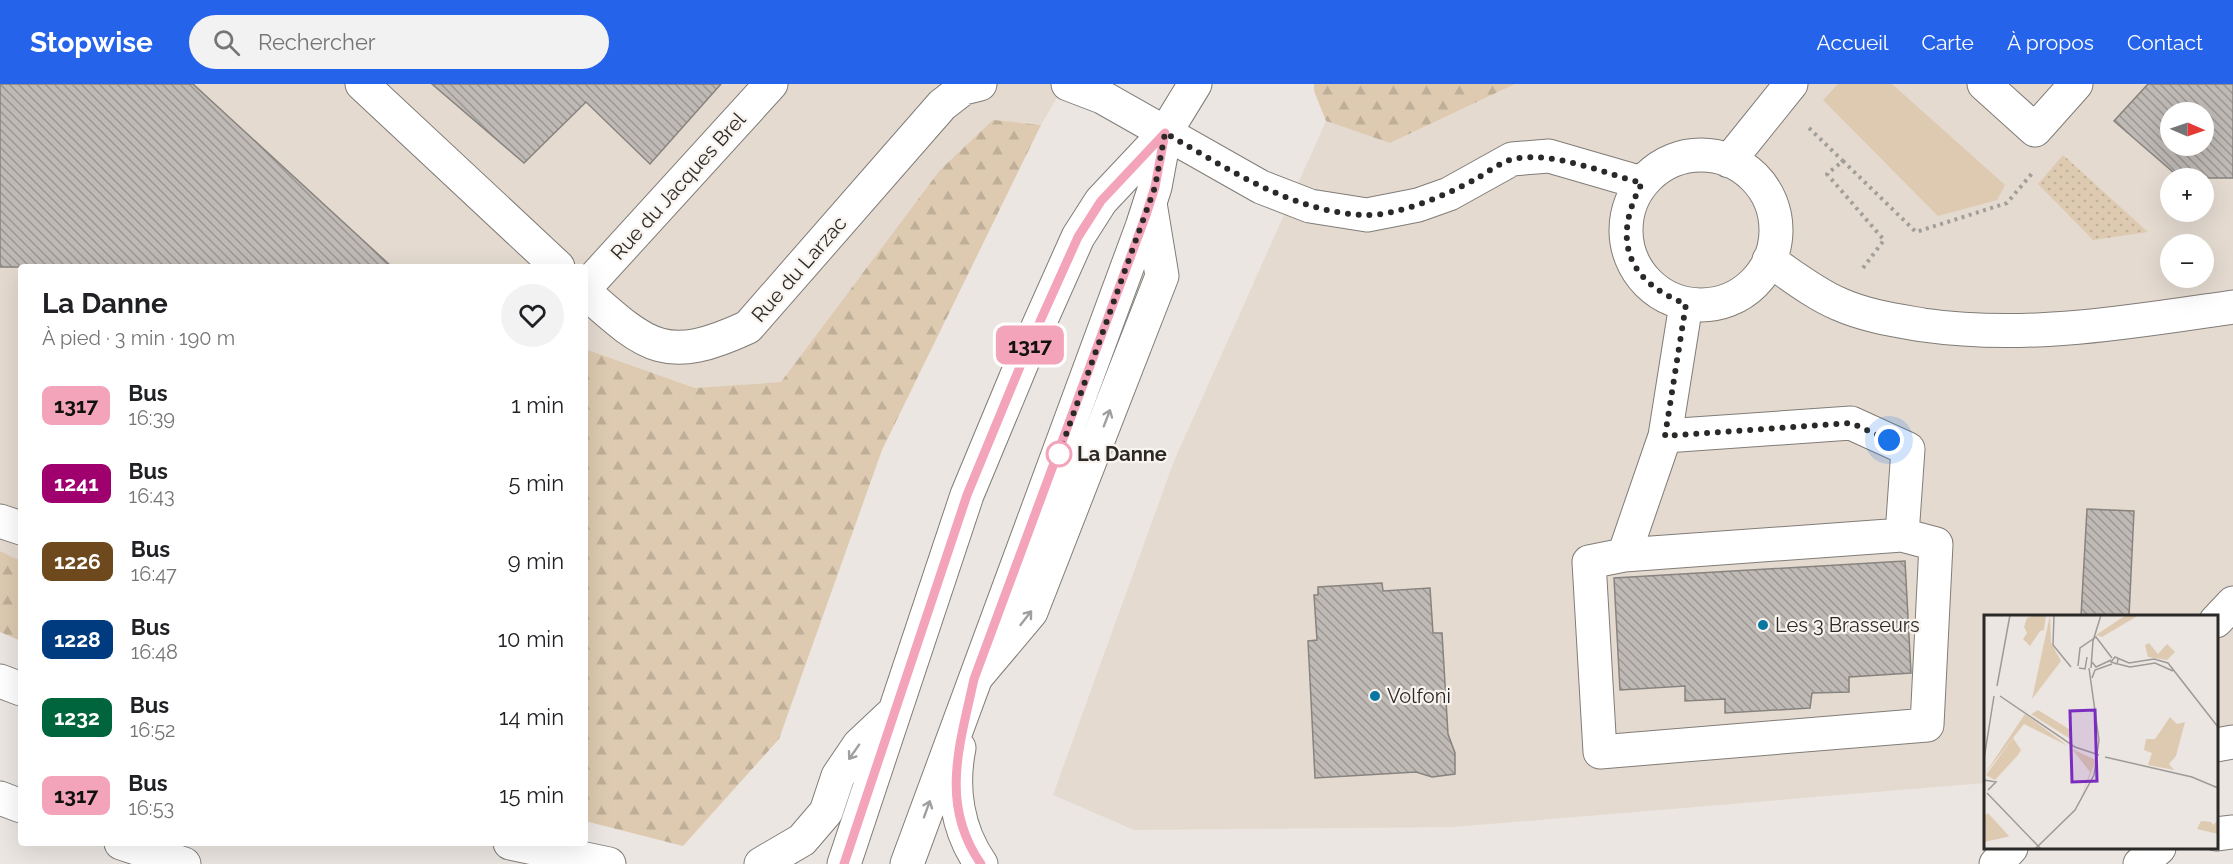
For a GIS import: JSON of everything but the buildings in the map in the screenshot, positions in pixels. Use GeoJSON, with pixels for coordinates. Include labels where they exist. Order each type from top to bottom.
{"type":"FeatureCollection","features":[{"type":"Feature","properties":{"kind":"main road"},"geometry":{"type":"LineString","coordinates":[[362,84],[555,264]]}},
{"type":"Feature","properties":{"kind":"main road","name":"Rue du Jacques Brel"},"geometry":{"type":"LineString","coordinates":[[588,287],[771,84]]}},
{"type":"Feature","properties":{"kind":"main road","name":"Rue du Larzac"},"geometry":{"type":"LineString","coordinates":[[588,293],[627,329],[654,344],[678,349],[712,344],[748,327],[942,105],[964,88],[980,84]]}},
{"type":"Feature","properties":{"kind":"main road"},"geometry":{"type":"LineString","coordinates":[[1068,84],[1102,97],[1261,187],[1310,206],[1367,215],[1418,205],[1449,194],[1512,159],[1549,156],[1642,183]]}},
{"type":"Feature","properties":{"kind":"main road"},"geometry":{"type":"LineString","coordinates":[[844,864],[967,495],[1024,357],[1078,237],[1101,201],[1165,133],[1195,84]]}},
{"type":"Feature","properties":{"kind":"main road"},"geometry":{"type":"LineString","coordinates":[[1729,160],[1791,84]]}},
{"type":"Feature","properties":{"kind":"main road"},"geometry":{"type":"LineString","coordinates":[[1984,84],[2035,130],[2076,84]]}},
{"type":"Feature","properties":{"kind":"main road"},"geometry":{"type":"LineString","coordinates":[[907,864],[1150,203],[1165,133]]}},
{"type":"Feature","properties":{"kind":"main road"},"geometry":{"type":"LineString","coordinates":[[1706,155],[1729,160],[1749,173],[1764,191],[1774,213],[1776,237],[1769,261],[1755,281],[1736,297],[1711,305],[1686,304],[1661,295],[1642,277],[1629,255],[1625,230],[1630,205],[1642,183],[1660,167],[1681,157],[1706,155]]}},
{"type":"Feature","properties":{"kind":"main road"},"geometry":{"type":"LineString","coordinates":[[1769,261],[1837,304],[1879,318],[1959,330],[2009,332],[2090,328],[2233,307]]}},
{"type":"Feature","properties":{"kind":"main road"},"geometry":{"type":"LineString","coordinates":[[1624,555],[1665,436],[1686,304]]}},
{"type":"Feature","properties":{"kind":"main road"},"geometry":{"type":"LineString","coordinates":[[1665,436],[1851,423],[1908,449],[1902,535]]}},
{"type":"Feature","properties":{"kind":"main road"},"geometry":{"type":"LineString","coordinates":[[0,521],[18,527]]}},
{"type":"Feature","properties":{"kind":"main road"},"geometry":{"type":"LineString","coordinates":[[1902,535],[1936,544],[1927,725],[1600,752],[1588,562],[1624,555],[1902,535]]}},
{"type":"Feature","properties":{"kind":"main road"},"geometry":{"type":"LineString","coordinates":[[2218,620],[2233,603]]}},
{"type":"Feature","properties":{"kind":"main road"},"geometry":{"type":"LineString","coordinates":[[974,679],[958,754],[956,810],[971,850],[981,864]]}},
{"type":"Feature","properties":{"kind":"main road"},"geometry":{"type":"LineString","coordinates":[[0,681],[18,688]]}},
{"type":"Feature","properties":{"kind":"main road"},"geometry":{"type":"LineString","coordinates":[[761,864],[802,840],[826,812],[838,776],[859,745],[896,711]]}},
{"type":"Feature","properties":{"kind":"main road"},"geometry":{"type":"LineString","coordinates":[[2218,745],[2233,742]]}},
{"type":"Feature","properties":{"kind":"main road"},"geometry":{"type":"LineString","coordinates":[[0,798],[18,805]]}},
{"type":"Feature","properties":{"kind":"main road"},"geometry":{"type":"LineString","coordinates":[[2218,834],[2233,832]]}},
{"type":"Feature","properties":{"kind":"main road"},"geometry":{"type":"LineString","coordinates":[[130,846],[184,864]]}},
{"type":"Feature","properties":{"kind":"main road"},"geometry":{"type":"LineString","coordinates":[[524,846],[609,864]]}},
{"type":"Feature","properties":{"kind":"main road"},"geometry":{"type":"LineString","coordinates":[[1996,864],[2010,849]]}},
{"type":"Feature","properties":{"kind":"main road"},"geometry":{"type":"LineString","coordinates":[[2140,864],[2158,849]]}},
{"type":"Feature","properties":{"kind":"path"},"geometry":{"type":"LineString","coordinates":[[1804,123],[1916,232],[2007,203],[2036,169]]}},
{"type":"Feature","properties":{"kind":"path"},"geometry":{"type":"LineString","coordinates":[[1843,161],[1827,174],[1884,240],[1860,273]]}},
{"type":"Feature","properties":{"kind":"shaded area"},"geometry":{"type":"Polygon","coordinates":[[[0,84],[1065,84],[1041,125],[993,121],[940,170],[781,382],[695,388],[588,350],[588,264],[18,264],[18,560],[0,551],[0,84]]]}},
{"type":"Feature","properties":{"kind":"shaded area"},"geometry":{"type":"Polygon","coordinates":[[[1515,84],[2233,84],[2233,754],[2218,756],[2218,615],[1984,615],[1984,783],[1453,827],[1134,830],[1053,795],[1174,461],[1326,121],[1390,143],[1515,84]]]}},
{"type":"Feature","properties":{"kind":"green space"},"geometry":{"type":"Polygon","coordinates":[[[1314,84],[1515,84],[1390,143],[1326,121],[1314,91],[1314,84]]]}},
{"type":"Feature","properties":{"kind":"green space"},"geometry":{"type":"Polygon","coordinates":[[[1838,84],[1892,84],[2005,185],[1997,200],[1938,216],[1823,100],[1838,84]]]}},
{"type":"Feature","properties":{"kind":"green space"},"geometry":{"type":"Polygon","coordinates":[[[993,120],[1041,125],[882,450],[779,739],[683,846],[588,822],[588,350],[695,388],[781,382],[940,170],[993,120]]]}},
{"type":"Feature","properties":{"kind":"green space"},"geometry":{"type":"Polygon","coordinates":[[[2063,155],[2148,232],[2093,240],[2038,184],[2063,155]]]}},
{"type":"Feature","properties":{"kind":"green space"},"geometry":{"type":"Polygon","coordinates":[[[0,551],[18,560],[18,640],[0,632],[0,551]]]}},
{"type":"Feature","properties":{"kind":"bus line","name":"1317"},"geometry":{"type":"LineString","coordinates":[[844,864],[967,495],[1024,357],[1078,237],[1101,201],[1165,133],[1155,187],[1146,215],[974,679],[958,754],[956,810],[971,850],[981,864]]}},
{"type":"Feature","properties":{"kind":"place","name":"La Danne"},"geometry":{"type":"Point","coordinates":[1059,454]}},
{"type":"Feature","properties":{"kind":"place","name":"Les 3 Brasseurs"},"geometry":{"type":"Point","coordinates":[1763,625]}},
{"type":"Feature","properties":{"kind":"place","name":"Volfoni"},"geometry":{"type":"Point","coordinates":[1375,696]}},
{"type":"Feature","properties":{"kind":"route"},"geometry":{"type":"LineString","coordinates":[[1059,454],[1142,227],[1155,187],[1165,133],[1261,187],[1310,206],[1367,215],[1418,205],[1449,194],[1512,159],[1549,156],[1642,183],[1630,205],[1625,230],[1629,255],[1642,277],[1661,295],[1686,304],[1665,436],[1851,423],[1889,440]]}}]}
